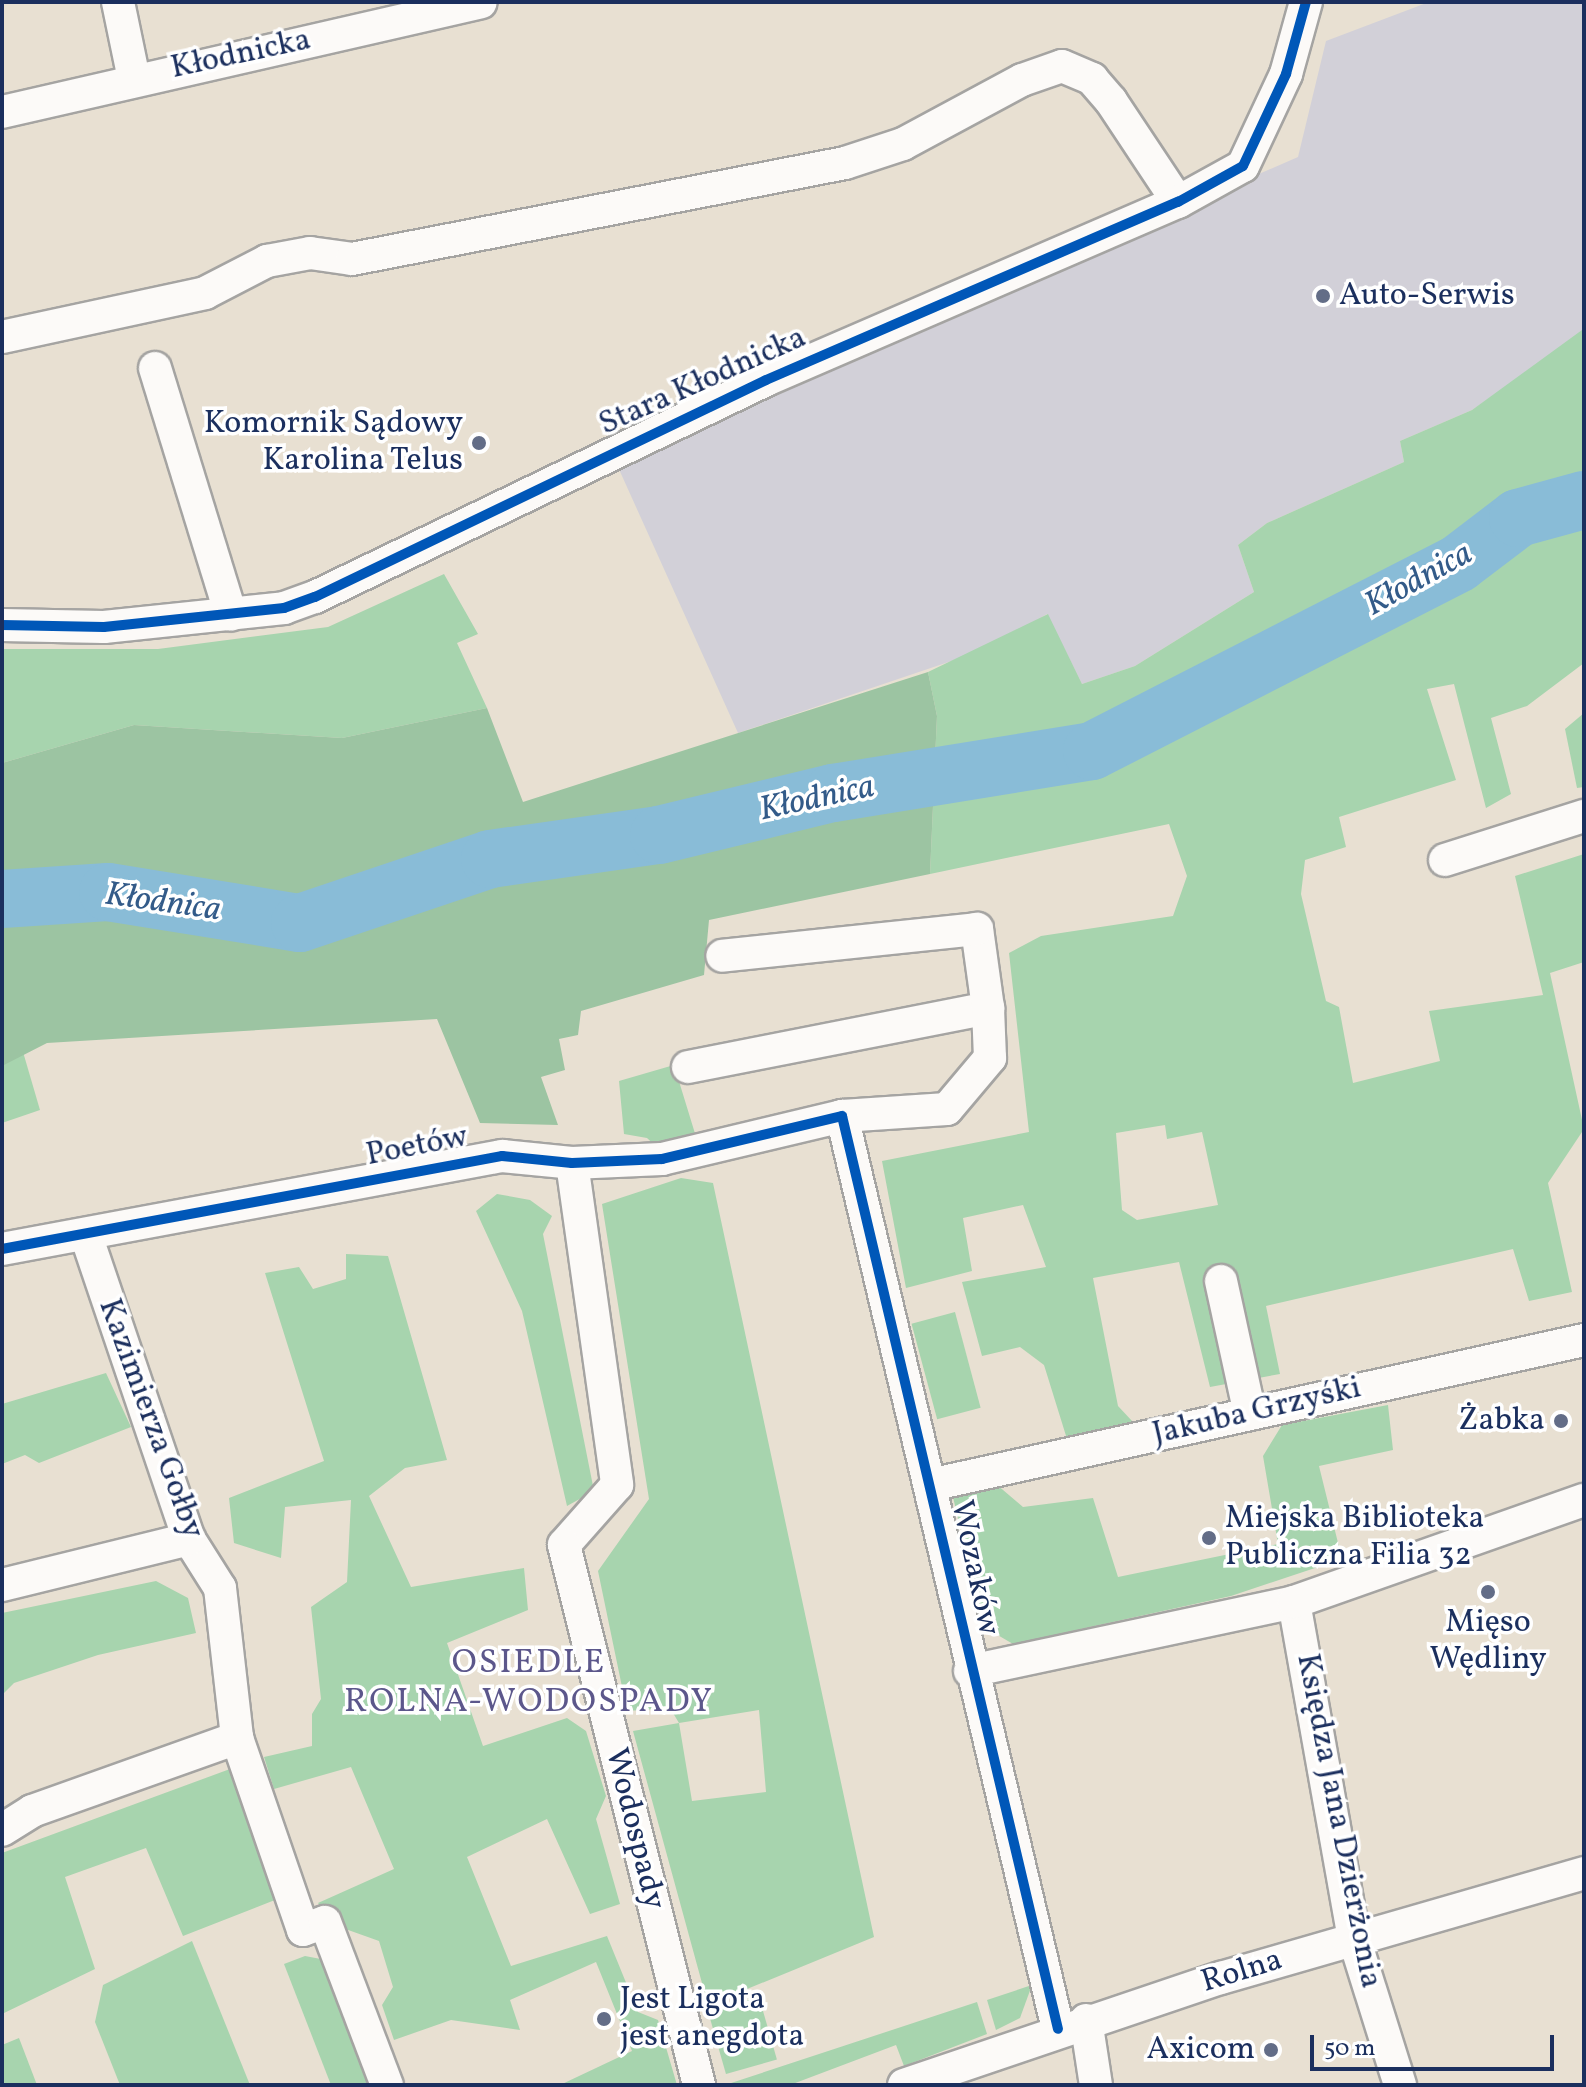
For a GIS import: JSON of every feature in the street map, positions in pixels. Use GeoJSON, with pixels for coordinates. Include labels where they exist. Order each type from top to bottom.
{"type":"FeatureCollection","features":[{"type":"Feature","properties":{"kind":"street"},"geometry":{"type":"LineString","coordinates":[[118,2],[134,79]]}},
{"type":"Feature","properties":{"kind":"street","name":"Kłodnicka"},"geometry":{"type":"LineString","coordinates":[[2,112],[134,79],[481,2]]}},
{"type":"Feature","properties":{"kind":"street","name":"Stara Kłodnicka"},"geometry":{"type":"LineString","coordinates":[[2,625],[104,627],[231,615],[315,597],[766,380],[1178,202],[1243,166],[1264,132],[1306,2]]}},
{"type":"Feature","properties":{"kind":"street"},"geometry":{"type":"LineString","coordinates":[[2,337],[205,293],[267,261],[310,253],[352,259],[845,163],[903,144],[1062,66],[1092,79],[1111,101],[1178,202]]}},
{"type":"Feature","properties":{"kind":"street"},"geometry":{"type":"LineString","coordinates":[[155,368],[231,615]]}},
{"type":"Feature","properties":{"kind":"street"},"geometry":{"type":"LineString","coordinates":[[1445,860],[1584,816]]}},
{"type":"Feature","properties":{"kind":"street","name":"Poetów"},"geometry":{"type":"LineString","coordinates":[[2,1249],[87,1238],[502,1156],[572,1163],[662,1159],[842,1116],[947,1109],[990,1058],[988,1008],[977,929],[722,956]]}},
{"type":"Feature","properties":{"kind":"street"},"geometry":{"type":"LineString","coordinates":[[688,1067],[988,1008]]}},
{"type":"Feature","properties":{"kind":"street","name":"Wozaków"},"geometry":{"type":"LineString","coordinates":[[842,1116],[930,1485],[970,1671],[1072,2025],[1096,2085]]}},
{"type":"Feature","properties":{"kind":"street","name":"Wodospady"},"geometry":{"type":"LineString","coordinates":[[572,1163],[617,1485],[564,1545],[699,2085]]}},
{"type":"Feature","properties":{"kind":"street","name":"Kazimierza Gołby"},"geometry":{"type":"LineString","coordinates":[[87,1238],[189,1539],[220,1588],[237,1738],[303,1930],[325,1922],[387,2085]]}},
{"type":"Feature","properties":{"kind":"street"},"geometry":{"type":"LineString","coordinates":[[1221,1281],[1250,1414]]}},
{"type":"Feature","properties":{"kind":"street","name":"Jakuba Grzyśki"},"geometry":{"type":"LineString","coordinates":[[930,1485],[1584,1340]]}},
{"type":"Feature","properties":{"kind":"street"},"geometry":{"type":"LineString","coordinates":[[970,1671],[1294,1602],[1584,1500]]}},
{"type":"Feature","properties":{"kind":"street"},"geometry":{"type":"LineString","coordinates":[[2,1585],[189,1539]]}},
{"type":"Feature","properties":{"kind":"street","name":"Księdza Jana Dzierżonia"},"geometry":{"type":"LineString","coordinates":[[1294,1602],[1354,1938],[1400,2085]]}},
{"type":"Feature","properties":{"kind":"street"},"geometry":{"type":"LineString","coordinates":[[2,1830],[32,1811],[237,1738]]}},
{"type":"Feature","properties":{"kind":"street","name":"Rolna"},"geometry":{"type":"LineString","coordinates":[[904,2085],[1072,2025],[1354,1938],[1584,1873]]}},
{"type":"Feature","properties":{"kind":"shaded area"},"geometry":{"type":"Polygon","coordinates":[[[1429,2],[1584,2],[1584,332],[1472,410],[1400,441],[1404,462],[1267,523],[1238,545],[1254,592],[1135,666],[1082,684],[1047,614],[987,649],[738,733],[613,456],[1298,157],[1326,41],[1429,2]]]}},
{"type":"Feature","properties":{"kind":"green space"},"geometry":{"type":"Polygon","coordinates":[[[1582,330],[1584,663],[1527,706],[1491,718],[1511,794],[1486,808],[1454,684],[1427,689],[1456,780],[1339,817],[1346,847],[1305,860],[1301,894],[1326,1001],[1339,1007],[1353,1083],[1440,1061],[1429,1011],[1543,995],[1515,876],[1584,854],[1584,962],[1550,973],[1584,1129],[1548,1183],[1572,1292],[1529,1301],[1513,1249],[1266,1306],[1280,1374],[1210,1387],[1179,1262],[1093,1278],[1118,1406],[1133,1422],[1067,1439],[1044,1365],[1020,1347],[982,1356],[962,1282],[1046,1267],[1023,1205],[963,1218],[972,1271],[906,1288],[882,1161],[1029,1132],[1009,953],[1041,936],[1173,916],[1187,876],[1169,824],[930,874],[937,716],[928,672],[1048,614],[1082,684],[1135,666],[1254,592],[1238,545],[1267,523],[1404,462],[1400,441],[1472,410],[1582,330]],[[1165,1125],[1116,1133],[1122,1210],[1137,1220],[1218,1205],[1202,1132],[1167,1139],[1165,1125]]]}},
{"type":"Feature","properties":{"kind":"green space"},"geometry":{"type":"Polygon","coordinates":[[[444,574],[478,634],[457,643],[487,708],[342,738],[134,725],[2,763],[2,649],[158,649],[328,627],[444,574]]]}},
{"type":"Feature","properties":{"kind":"green space"},"geometry":{"type":"Polygon","coordinates":[[[928,672],[937,716],[930,874],[709,920],[704,975],[581,1011],[578,1035],[559,1039],[565,1070],[541,1077],[558,1125],[480,1123],[437,1019],[47,1043],[2,1066],[2,763],[134,725],[342,738],[487,708],[523,802],[928,672]]]}},
{"type":"Feature","properties":{"kind":"green space"},"geometry":{"type":"Polygon","coordinates":[[[1584,713],[1584,787],[1577,788],[1565,729],[1584,713]]]}},
{"type":"Feature","properties":{"kind":"green space"},"geometry":{"type":"Polygon","coordinates":[[[2,980],[40,1110],[2,1123],[2,980]]]}},
{"type":"Feature","properties":{"kind":"green space"},"geometry":{"type":"Polygon","coordinates":[[[674,1065],[697,1140],[662,1152],[647,1138],[624,1134],[619,1081],[674,1065]]]}},
{"type":"Feature","properties":{"kind":"green space"},"geometry":{"type":"Polygon","coordinates":[[[681,1178],[713,1183],[874,1937],[708,2005],[633,1731],[679,1723],[670,1708],[627,1711],[598,1571],[649,1499],[602,1204],[681,1178]],[[759,1710],[679,1723],[692,1801],[766,1792],[759,1710]]]}},
{"type":"Feature","properties":{"kind":"green space"},"geometry":{"type":"Polygon","coordinates":[[[497,1194],[530,1200],[552,1216],[543,1234],[594,1491],[567,1506],[522,1311],[476,1211],[497,1194]]]}},
{"type":"Feature","properties":{"kind":"green space"},"geometry":{"type":"Polygon","coordinates":[[[346,1254],[388,1256],[447,1460],[405,1468],[369,1496],[411,1587],[524,1568],[528,1610],[447,1643],[483,1746],[567,1718],[586,1731],[606,1796],[596,1819],[620,1904],[590,1914],[547,1819],[467,1857],[511,1966],[607,1936],[638,2012],[658,2020],[677,2085],[560,2085],[632,2051],[596,1962],[510,2000],[520,2030],[451,2020],[394,2040],[382,2005],[393,1987],[379,1941],[337,1926],[318,1903],[394,1869],[351,1767],[274,1789],[264,1757],[312,1746],[312,1714],[321,1699],[311,1607],[347,1582],[351,1500],[285,1507],[281,1558],[234,1543],[229,1498],[324,1461],[265,1273],[299,1267],[313,1289],[346,1279],[346,1254]]]}},
{"type":"Feature","properties":{"kind":"green space"},"geometry":{"type":"Polygon","coordinates":[[[955,1312],[981,1408],[937,1419],[912,1324],[955,1312]]]}},
{"type":"Feature","properties":{"kind":"green space"},"geometry":{"type":"Polygon","coordinates":[[[106,1373],[131,1427],[39,1463],[25,1455],[2,1464],[2,1404],[106,1373]]]}},
{"type":"Feature","properties":{"kind":"green space"},"geometry":{"type":"Polygon","coordinates":[[[1388,1405],[1393,1450],[1319,1466],[1342,1559],[1231,1596],[1013,1644],[984,1627],[952,1493],[996,1484],[1023,1507],[1093,1498],[1118,1577],[1278,1544],[1263,1456],[1282,1425],[1388,1405]]]}},
{"type":"Feature","properties":{"kind":"green space"},"geometry":{"type":"Polygon","coordinates":[[[156,1581],[188,1598],[196,1633],[98,1655],[14,1683],[2,1695],[2,1613],[156,1581]]]}},
{"type":"Feature","properties":{"kind":"green space"},"geometry":{"type":"Polygon","coordinates":[[[230,1769],[280,1898],[183,1936],[146,1848],[65,1877],[95,1969],[2,2014],[2,1853],[230,1769]]]}},
{"type":"Feature","properties":{"kind":"green space"},"geometry":{"type":"Polygon","coordinates":[[[192,1941],[250,2085],[120,2085],[95,2022],[103,1985],[192,1941]]]}},
{"type":"Feature","properties":{"kind":"green space"},"geometry":{"type":"Polygon","coordinates":[[[305,1956],[326,1960],[377,2085],[331,2085],[284,1964],[305,1956]]]}},
{"type":"Feature","properties":{"kind":"green space"},"geometry":{"type":"Polygon","coordinates":[[[1032,1985],[1020,2018],[996,2030],[987,2000],[1032,1985]]]}},
{"type":"Feature","properties":{"kind":"green space"},"geometry":{"type":"Polygon","coordinates":[[[759,1997],[777,2059],[726,2074],[708,2012],[759,1997]]]}},
{"type":"Feature","properties":{"kind":"green space"},"geometry":{"type":"Polygon","coordinates":[[[977,2002],[987,2034],[904,2066],[896,2045],[790,2085],[725,2085],[977,2002]]]}},
{"type":"Feature","properties":{"kind":"green space"},"geometry":{"type":"Polygon","coordinates":[[[19,2038],[37,2085],[2,2085],[2,2045],[19,2038]]]}},
{"type":"Feature","properties":{"kind":"waterway","name":"Kłodnica"},"geometry":{"type":"LineString","coordinates":[[2,899],[108,892],[300,923],[490,859],[659,835],[833,793],[1092,751],[1459,563],[1518,518],[1584,500]]}},
{"type":"Feature","properties":{"kind":"cycle path"},"geometry":{"type":"LineString","coordinates":[[2,625],[104,627],[284,608],[315,597],[766,380],[1178,202],[1243,166],[1286,74],[1306,2]]}},
{"type":"Feature","properties":{"kind":"cycle path"},"geometry":{"type":"LineString","coordinates":[[2,1249],[502,1156],[572,1163],[662,1159],[842,1116],[1058,2029]]}},
{"type":"Feature","properties":{"kind":"place","name":"Auto-Serwis"},"geometry":{"type":"Point","coordinates":[1323,296]}},
{"type":"Feature","properties":{"kind":"place","name":"Komornik Sądowy Karolina Telus"},"geometry":{"type":"Point","coordinates":[479,443]}},
{"type":"Feature","properties":{"kind":"place","name":"Żabka"},"geometry":{"type":"Point","coordinates":[1561,1421]}},
{"type":"Feature","properties":{"kind":"place","name":"Miejska Biblioteka Publiczna Filia 32"},"geometry":{"type":"Point","coordinates":[1209,1538]}},
{"type":"Feature","properties":{"kind":"place","name":"Mięso Wędliny"},"geometry":{"type":"Point","coordinates":[1488,1592]}},
{"type":"Feature","properties":{"kind":"place","name":"Jest Ligota jest anegdota"},"geometry":{"type":"Point","coordinates":[604,2019]}},
{"type":"Feature","properties":{"kind":"place","name":"Axicom"},"geometry":{"type":"Point","coordinates":[1271,2050]}},
{"type":"Feature","properties":{"kind":"district","name":"OSIEDLE ROLNA-WODOSPADY"},"geometry":{"type":"Point","coordinates":[529,1682]}}]}
